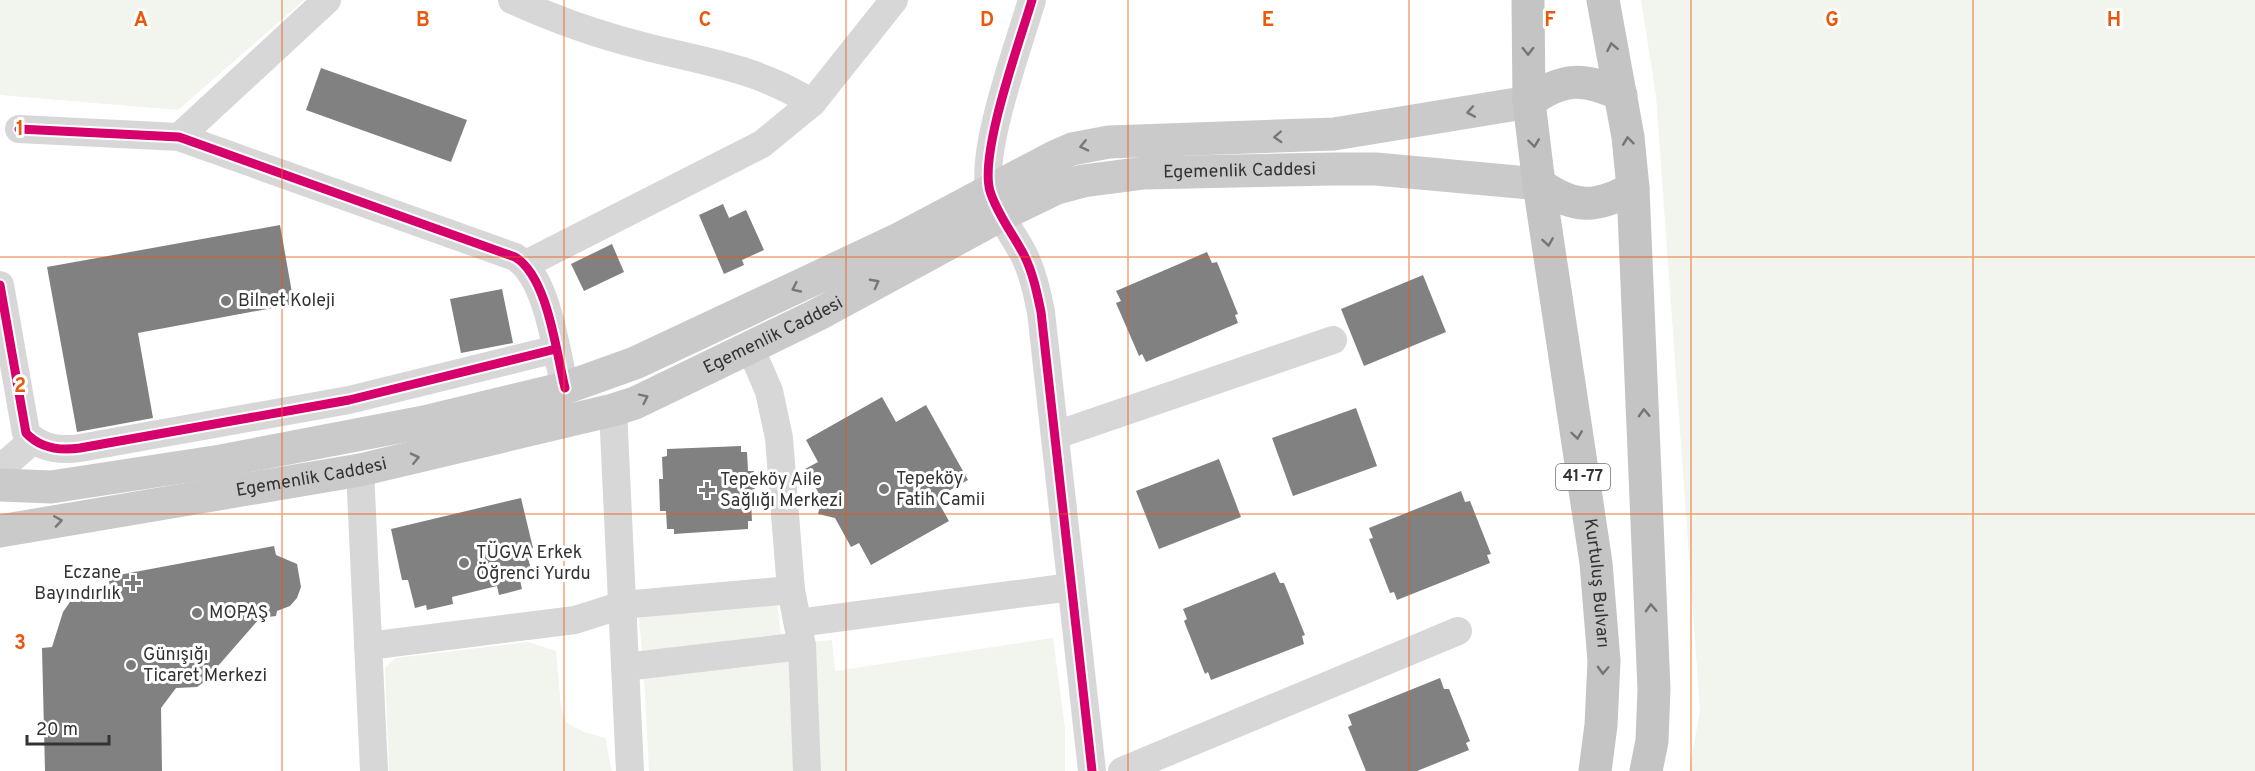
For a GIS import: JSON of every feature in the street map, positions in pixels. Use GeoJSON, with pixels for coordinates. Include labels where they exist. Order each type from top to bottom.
{"type":"FeatureCollection","features":[{"type":"Feature","properties":{"kind":"highway"},"geometry":{"type":"LineString","coordinates":[[1527,0],[1529,102],[1539,184],[1558,198],[1588,204],[1598,204],[1633,188]]}},
{"type":"Feature","properties":{"kind":"highway"},"geometry":{"type":"LineString","coordinates":[[1603,0],[1621,95],[1633,188],[1654,689],[1652,741],[1646,771]]}},
{"type":"Feature","properties":{"kind":"highway"},"geometry":{"type":"LineString","coordinates":[[1529,102],[1545,89],[1580,81],[1598,84],[1621,95]]}},
{"type":"Feature","properties":{"kind":"highway","name":"Kurtuluş Bulvarı"},"geometry":{"type":"LineString","coordinates":[[1539,184],[1596,563],[1604,661],[1601,725],[1595,771]]}},
{"type":"Feature","properties":{"kind":"main road","name":"Egemenlik Caddesi"},"geometry":{"type":"LineString","coordinates":[[0,531],[360,470],[614,410],[635,403],[817,315],[995,203],[1054,156],[1088,145],[1109,142],[1334,134],[1529,102]]}},
{"type":"Feature","properties":{"kind":"main road","name":"Egemenlik Caddesi"},"geometry":{"type":"LineString","coordinates":[[0,485],[51,487],[220,461],[424,422],[565,388],[646,358],[897,240],[995,203],[1083,181],[1144,173],[1366,169],[1539,184]]}},
{"type":"Feature","properties":{"kind":"street"},"geometry":{"type":"LineString","coordinates":[[179,137],[327,0]]}},
{"type":"Feature","properties":{"kind":"street"},"geometry":{"type":"LineString","coordinates":[[512,0],[598,34],[724,64],[758,75],[786,87],[812,103]]}},
{"type":"Feature","properties":{"kind":"street"},"geometry":{"type":"LineString","coordinates":[[526,264],[762,144],[812,103],[894,0]]}},
{"type":"Feature","properties":{"kind":"street"},"geometry":{"type":"LineString","coordinates":[[1032,0],[994,130],[989,168],[995,203],[1025,257],[1036,289],[1056,435],[1092,771]]}},
{"type":"Feature","properties":{"kind":"street"},"geometry":{"type":"LineString","coordinates":[[19,129],[179,137],[515,257],[526,264],[539,286],[565,388]]}},
{"type":"Feature","properties":{"kind":"street"},"geometry":{"type":"LineString","coordinates":[[0,285],[24,425],[33,440],[50,447],[80,448],[349,400],[556,349]]}},
{"type":"Feature","properties":{"kind":"street"},"geometry":{"type":"LineString","coordinates":[[1056,435],[1334,340]]}},
{"type":"Feature","properties":{"kind":"street"},"geometry":{"type":"LineString","coordinates":[[750,347],[770,391],[780,438],[791,590],[800,635],[807,771]]}},
{"type":"Feature","properties":{"kind":"street"},"geometry":{"type":"LineString","coordinates":[[614,410],[630,771]]}},
{"type":"Feature","properties":{"kind":"street"},"geometry":{"type":"LineString","coordinates":[[0,469],[33,440]]}},
{"type":"Feature","properties":{"kind":"street"},"geometry":{"type":"LineString","coordinates":[[360,470],[374,771]]}},
{"type":"Feature","properties":{"kind":"street"},"geometry":{"type":"LineString","coordinates":[[625,667],[1071,587]]}},
{"type":"Feature","properties":{"kind":"street"},"geometry":{"type":"LineString","coordinates":[[368,645],[575,620],[622,605],[791,590]]}},
{"type":"Feature","properties":{"kind":"street"},"geometry":{"type":"LineString","coordinates":[[1122,771],[1458,631]]}},
{"type":"Feature","properties":{"kind":"shaded area"},"geometry":{"type":"Polygon","coordinates":[[[0,0],[304,0],[178,110],[0,95],[0,0]]]}},
{"type":"Feature","properties":{"kind":"shaded area"},"geometry":{"type":"Polygon","coordinates":[[[1641,0],[2255,0],[2255,771],[1689,771],[1700,711],[1656,96],[1641,0]]]}},
{"type":"Feature","properties":{"kind":"shaded area"},"geometry":{"type":"Polygon","coordinates":[[[777,603],[781,636],[642,651],[639,618],[777,603]]]}},
{"type":"Feature","properties":{"kind":"shaded area"},"geometry":{"type":"Polygon","coordinates":[[[1053,638],[1065,728],[1065,771],[819,771],[811,642],[832,640],[835,671],[1053,638]]]}},
{"type":"Feature","properties":{"kind":"shaded area"},"geometry":{"type":"Polygon","coordinates":[[[528,642],[556,651],[561,707],[566,722],[584,732],[605,738],[612,771],[389,771],[385,668],[395,658],[528,642]]]}},
{"type":"Feature","properties":{"kind":"shaded area"},"geometry":{"type":"Polygon","coordinates":[[[791,661],[796,771],[649,771],[644,677],[791,661]]]}},
{"type":"Feature","properties":{"kind":"building"},"geometry":{"type":"Polygon","coordinates":[[[321,68],[467,120],[451,162],[306,110],[321,68]]]}},
{"type":"Feature","properties":{"kind":"building"},"geometry":{"type":"Polygon","coordinates":[[[723,204],[729,218],[746,210],[764,250],[742,260],[744,265],[724,274],[699,215],[723,204]]]}},
{"type":"Feature","properties":{"kind":"building"},"geometry":{"type":"Polygon","coordinates":[[[280,225],[294,304],[138,333],[153,418],[77,432],[47,267],[280,225]]]}},
{"type":"Feature","properties":{"kind":"building"},"geometry":{"type":"Polygon","coordinates":[[[612,244],[624,272],[584,291],[571,264],[612,244]]]}},
{"type":"Feature","properties":{"kind":"building"},"geometry":{"type":"Polygon","coordinates":[[[1207,252],[1212,263],[1217,262],[1238,314],[1235,315],[1238,323],[1146,362],[1142,354],[1139,356],[1116,303],[1121,301],[1116,291],[1207,252]]]}},
{"type":"Feature","properties":{"kind":"building"},"geometry":{"type":"Polygon","coordinates":[[[1423,275],[1446,332],[1364,366],[1341,309],[1423,275]]]}},
{"type":"Feature","properties":{"kind":"building"},"geometry":{"type":"Polygon","coordinates":[[[502,289],[513,343],[461,353],[450,299],[502,289]]]}},
{"type":"Feature","properties":{"kind":"building","name":"Tepeköy Fatih Camii"},"geometry":{"type":"Polygon","coordinates":[[[882,397],[896,422],[926,405],[968,480],[936,498],[949,521],[871,565],[859,543],[851,547],[835,518],[818,514],[822,499],[805,469],[818,462],[806,440],[882,397]]]}},
{"type":"Feature","properties":{"kind":"building"},"geometry":{"type":"Polygon","coordinates":[[[1356,408],[1377,466],[1293,496],[1272,438],[1356,408]]]}},
{"type":"Feature","properties":{"kind":"building","name":"Tepeköy Aile Sağlığı Merkezi"},"geometry":{"type":"Polygon","coordinates":[[[741,446],[741,452],[747,452],[748,471],[754,471],[755,501],[751,501],[752,521],[748,521],[748,529],[674,534],[674,529],[667,529],[666,511],[660,511],[659,479],[663,479],[662,457],[667,456],[667,449],[741,446]]]}},
{"type":"Feature","properties":{"kind":"building"},"geometry":{"type":"Polygon","coordinates":[[[1219,459],[1241,517],[1159,549],[1136,491],[1219,459]]]}},
{"type":"Feature","properties":{"kind":"building"},"geometry":{"type":"Polygon","coordinates":[[[1461,491],[1465,502],[1470,501],[1491,554],[1487,555],[1490,563],[1397,600],[1394,592],[1390,593],[1369,539],[1373,538],[1369,528],[1461,491]]]}},
{"type":"Feature","properties":{"kind":"building","name":"TÜGVA Erkek Öğrenci Yurdu"},"geometry":{"type":"Polygon","coordinates":[[[521,498],[533,548],[526,550],[533,577],[520,580],[522,589],[499,595],[497,586],[452,597],[453,604],[427,610],[426,605],[415,608],[408,580],[402,580],[391,529],[521,498]]]}},
{"type":"Feature","properties":{"kind":"building","name":"Günışığı Ticaret Merkezi"},"geometry":{"type":"Polygon","coordinates":[[[274,546],[276,555],[297,564],[301,587],[297,598],[290,606],[277,611],[276,616],[260,618],[204,682],[197,687],[176,688],[161,708],[162,771],[45,771],[42,648],[52,647],[63,612],[72,599],[85,590],[110,586],[108,577],[274,546]]]}},
{"type":"Feature","properties":{"kind":"building"},"geometry":{"type":"Polygon","coordinates":[[[1275,572],[1280,583],[1284,583],[1305,635],[1302,636],[1304,644],[1211,680],[1208,672],[1205,674],[1184,621],[1187,619],[1183,609],[1275,572]]]}},
{"type":"Feature","properties":{"kind":"building"},"geometry":{"type":"Polygon","coordinates":[[[1440,678],[1444,689],[1449,689],[1470,741],[1466,743],[1469,750],[1417,771],[1366,771],[1348,727],[1352,725],[1348,715],[1440,678]]]}},
{"type":"Feature","properties":{"kind":"cycle path"},"geometry":{"type":"LineString","coordinates":[[1032,0],[1002,97],[990,151],[988,174],[993,199],[1030,269],[1041,312],[1092,771]]}},
{"type":"Feature","properties":{"kind":"cycle path"},"geometry":{"type":"LineString","coordinates":[[19,129],[179,137],[515,257],[526,267],[543,298],[565,388]]}},
{"type":"Feature","properties":{"kind":"cycle path"},"geometry":{"type":"LineString","coordinates":[[0,285],[26,433],[38,442],[58,449],[80,448],[349,400],[556,349]]}},
{"type":"Feature","properties":{"kind":"place","name":"Bilnet Koleji"},"geometry":{"type":"Point","coordinates":[226,301]}},
{"type":"Feature","properties":{"kind":"place","name":"Tepeköy Fatih Camii"},"geometry":{"type":"Point","coordinates":[884,489]}},
{"type":"Feature","properties":{"kind":"place","name":"Tepeköy Aile Sağlığı Merkezi"},"geometry":{"type":"Point","coordinates":[707,490]}},
{"type":"Feature","properties":{"kind":"place","name":"TÜGVA Erkek Öğrenci Yurdu"},"geometry":{"type":"Point","coordinates":[464,563]}},
{"type":"Feature","properties":{"kind":"place","name":"Eczane Bayındırlık"},"geometry":{"type":"Point","coordinates":[133,583]}},
{"type":"Feature","properties":{"kind":"place","name":"MOPAŞ"},"geometry":{"type":"Point","coordinates":[197,613]}},
{"type":"Feature","properties":{"kind":"place","name":"Günışığı Ticaret Merkezi"},"geometry":{"type":"Point","coordinates":[131,665]}}]}
